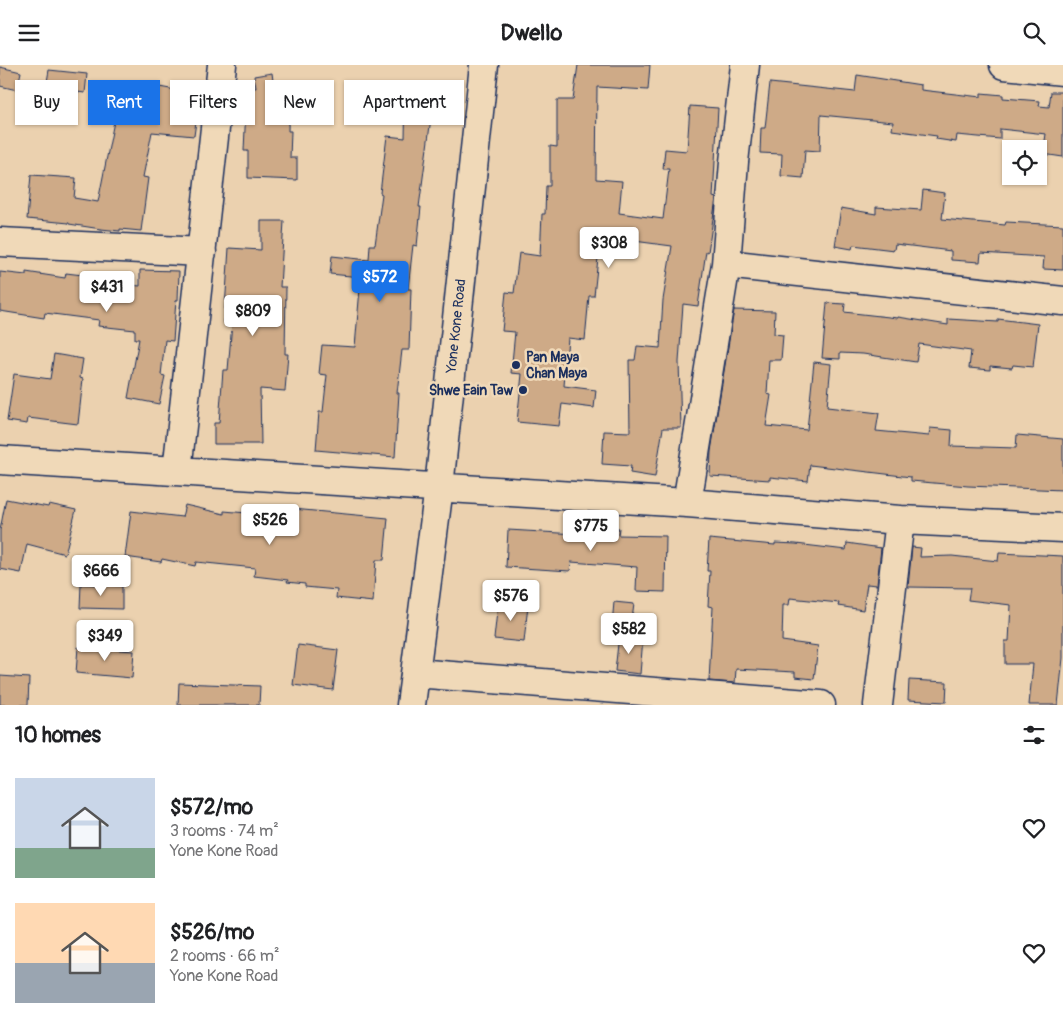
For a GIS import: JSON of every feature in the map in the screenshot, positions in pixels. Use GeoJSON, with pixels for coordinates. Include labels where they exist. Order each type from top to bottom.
{"type":"FeatureCollection","features":[{"type":"Feature","properties":{"kind":"street"},"geometry":{"type":"LineString","coordinates":[[177,471],[222,65]]}},
{"type":"Feature","properties":{"kind":"street","name":"Yone Kone Road"},"geometry":{"type":"LineString","coordinates":[[411,705],[439,487],[484,65]]}},
{"type":"Feature","properties":{"kind":"street"},"geometry":{"type":"LineString","coordinates":[[687,503],[726,264],[734,162],[745,65]]}},
{"type":"Feature","properties":{"kind":"street"},"geometry":{"type":"LineString","coordinates":[[1004,65],[1063,71]]}},
{"type":"Feature","properties":{"kind":"street"},"geometry":{"type":"LineString","coordinates":[[0,241],[202,251]]}},
{"type":"Feature","properties":{"kind":"street"},"geometry":{"type":"LineString","coordinates":[[726,264],[1063,301]]}},
{"type":"Feature","properties":{"kind":"street"},"geometry":{"type":"LineString","coordinates":[[0,460],[687,503],[900,520],[1063,528]]}},
{"type":"Feature","properties":{"kind":"street"},"geometry":{"type":"LineString","coordinates":[[878,705],[900,520]]}},
{"type":"Feature","properties":{"kind":"street"},"geometry":{"type":"LineString","coordinates":[[415,673],[662,699],[821,705]]}},
{"type":"Feature","properties":{"kind":"building"},"geometry":{"type":"Polygon","coordinates":[[[578,65],[650,65],[648,90],[597,87],[596,179],[622,181],[619,213],[663,219],[669,169],[663,169],[665,149],[687,151],[690,106],[718,108],[713,197],[716,198],[708,252],[706,251],[698,306],[683,304],[679,362],[681,428],[663,428],[655,477],[630,473],[631,466],[602,464],[604,431],[630,432],[629,360],[635,360],[637,346],[660,348],[663,300],[672,246],[611,238],[611,258],[598,258],[594,296],[589,296],[585,340],[568,338],[564,386],[596,390],[594,408],[562,404],[559,426],[517,422],[522,374],[511,373],[515,332],[502,331],[506,292],[514,293],[519,253],[540,256],[542,214],[545,214],[546,186],[550,186],[550,146],[557,147],[557,100],[573,100],[578,65]]]}},
{"type":"Feature","properties":{"kind":"building"},"geometry":{"type":"Polygon","coordinates":[[[0,67],[21,72],[19,80],[15,80],[15,90],[0,86],[0,67]]]}},
{"type":"Feature","properties":{"kind":"building"},"geometry":{"type":"Polygon","coordinates":[[[49,70],[87,74],[85,93],[78,92],[78,80],[47,80],[49,70]]]}},
{"type":"Feature","properties":{"kind":"building"},"geometry":{"type":"Polygon","coordinates":[[[272,73],[273,80],[265,80],[265,125],[288,125],[288,131],[291,131],[290,158],[297,158],[297,180],[248,178],[248,151],[244,151],[245,125],[255,125],[256,88],[254,76],[272,73]]]}},
{"type":"Feature","properties":{"kind":"building"},"geometry":{"type":"Polygon","coordinates":[[[857,75],[921,85],[921,90],[981,97],[981,93],[1003,95],[1003,98],[1040,101],[1039,106],[1049,107],[1051,92],[1063,92],[1063,157],[1047,155],[1046,134],[1000,129],[1000,139],[957,135],[956,142],[936,139],[937,136],[892,130],[893,122],[821,115],[820,151],[805,150],[803,178],[781,176],[782,154],[760,153],[761,128],[765,128],[770,83],[855,92],[857,75]]]}},
{"type":"Feature","properties":{"kind":"building"},"geometry":{"type":"Polygon","coordinates":[[[160,87],[170,89],[170,125],[196,125],[194,136],[152,132],[143,177],[148,178],[141,231],[101,229],[69,223],[27,219],[31,175],[76,178],[74,198],[98,202],[113,125],[160,125],[160,87]]]}},
{"type":"Feature","properties":{"kind":"building"},"geometry":{"type":"Polygon","coordinates":[[[405,125],[430,125],[419,207],[421,207],[417,246],[413,245],[408,289],[411,289],[409,350],[402,350],[397,393],[399,393],[395,457],[316,450],[319,412],[323,412],[327,375],[319,374],[322,345],[355,347],[361,277],[330,274],[332,256],[369,260],[370,245],[375,245],[387,136],[405,138],[405,125]]]}},
{"type":"Feature","properties":{"kind":"building"},"geometry":{"type":"Polygon","coordinates":[[[923,190],[945,193],[942,219],[1005,225],[1006,222],[1063,225],[1063,270],[1043,269],[1044,257],[981,253],[980,262],[951,260],[951,251],[895,244],[894,250],[853,245],[852,249],[835,246],[841,208],[876,214],[876,207],[921,210],[923,190]]]}},
{"type":"Feature","properties":{"kind":"building"},"geometry":{"type":"Polygon","coordinates":[[[261,221],[284,221],[280,287],[286,287],[285,354],[288,354],[285,391],[260,389],[261,444],[214,444],[214,423],[219,423],[223,370],[228,370],[232,323],[224,323],[229,248],[261,250],[261,221]]]}},
{"type":"Feature","properties":{"kind":"building"},"geometry":{"type":"Polygon","coordinates":[[[140,270],[179,271],[173,341],[165,340],[161,375],[165,376],[159,404],[128,398],[139,339],[135,339],[135,330],[98,326],[99,320],[45,313],[44,318],[0,311],[0,272],[26,275],[26,272],[65,278],[66,273],[91,276],[91,281],[140,286],[140,270]]]}},
{"type":"Feature","properties":{"kind":"building"},"geometry":{"type":"Polygon","coordinates":[[[827,303],[845,304],[844,312],[898,317],[948,325],[948,319],[998,322],[998,319],[1038,324],[1033,367],[1013,365],[1012,368],[990,366],[990,370],[969,368],[971,351],[919,344],[916,362],[863,354],[840,353],[840,359],[822,358],[827,303]]]}},
{"type":"Feature","properties":{"kind":"building"},"geometry":{"type":"Polygon","coordinates":[[[734,310],[775,311],[774,334],[783,335],[781,360],[769,360],[767,394],[771,395],[766,426],[807,430],[814,362],[831,364],[827,407],[879,413],[876,431],[929,436],[930,428],[952,430],[951,446],[1016,448],[1017,435],[1063,439],[1063,490],[968,486],[911,481],[911,477],[810,465],[808,481],[770,477],[770,480],[710,476],[711,451],[734,310]]]}},
{"type":"Feature","properties":{"kind":"building"},"geometry":{"type":"Polygon","coordinates":[[[54,354],[83,359],[80,378],[83,379],[78,424],[28,418],[27,424],[7,421],[14,374],[50,379],[54,354]]]}},
{"type":"Feature","properties":{"kind":"building"},"geometry":{"type":"Polygon","coordinates":[[[6,499],[48,507],[49,504],[76,510],[65,554],[27,544],[21,573],[0,569],[0,530],[6,499]]]}},
{"type":"Feature","properties":{"kind":"building"},"geometry":{"type":"Polygon","coordinates":[[[185,505],[224,514],[224,511],[247,513],[247,516],[292,522],[293,509],[388,518],[384,560],[376,560],[373,602],[336,598],[337,590],[305,587],[305,584],[287,582],[288,580],[254,576],[255,568],[196,562],[195,566],[162,559],[161,562],[125,557],[131,511],[182,517],[185,505]]]}},
{"type":"Feature","properties":{"kind":"building"},"geometry":{"type":"Polygon","coordinates":[[[578,524],[619,528],[618,535],[666,536],[665,592],[636,591],[637,567],[571,562],[570,571],[506,567],[508,530],[577,534],[578,524]]]}},
{"type":"Feature","properties":{"kind":"building"},"geometry":{"type":"Polygon","coordinates":[[[709,539],[775,545],[775,543],[796,544],[846,550],[847,543],[881,548],[877,585],[867,584],[863,610],[838,606],[839,603],[790,598],[789,605],[783,605],[782,641],[818,646],[814,679],[795,677],[795,672],[736,669],[735,683],[709,681],[713,607],[708,606],[710,571],[707,571],[709,539]]]}},
{"type":"Feature","properties":{"kind":"building"},"geometry":{"type":"Polygon","coordinates":[[[912,547],[921,548],[920,557],[952,556],[998,561],[999,553],[1063,556],[1063,658],[1058,705],[1029,705],[1033,664],[1005,664],[1005,641],[1009,641],[1011,605],[968,600],[970,588],[908,587],[912,547]]]}},
{"type":"Feature","properties":{"kind":"building"},"geometry":{"type":"Polygon","coordinates":[[[81,584],[122,586],[122,609],[80,608],[81,584]]]}},
{"type":"Feature","properties":{"kind":"building"},"geometry":{"type":"Polygon","coordinates":[[[498,602],[528,605],[524,642],[494,639],[498,602]]]}},
{"type":"Feature","properties":{"kind":"building"},"geometry":{"type":"Polygon","coordinates":[[[614,602],[634,604],[631,627],[612,625],[614,602]]]}},
{"type":"Feature","properties":{"kind":"building"},"geometry":{"type":"Polygon","coordinates":[[[619,635],[643,638],[640,674],[615,671],[619,635]]]}},
{"type":"Feature","properties":{"kind":"building"},"geometry":{"type":"Polygon","coordinates":[[[298,645],[338,650],[333,690],[293,685],[298,645]]]}},
{"type":"Feature","properties":{"kind":"building"},"geometry":{"type":"Polygon","coordinates":[[[78,647],[134,651],[132,678],[76,673],[78,647]]]}},
{"type":"Feature","properties":{"kind":"building"},"geometry":{"type":"Polygon","coordinates":[[[0,676],[29,678],[28,705],[0,705],[0,676]]]}},
{"type":"Feature","properties":{"kind":"building"},"geometry":{"type":"Polygon","coordinates":[[[909,680],[947,682],[946,702],[908,700],[909,680]]]}},
{"type":"Feature","properties":{"kind":"building"},"geometry":{"type":"Polygon","coordinates":[[[179,683],[260,686],[259,705],[178,705],[179,683]]]}},
{"type":"Feature","properties":{"kind":"place","name":"Pan Maya Chan Maya"},"geometry":{"type":"Point","coordinates":[516,365]}},
{"type":"Feature","properties":{"kind":"place","name":"Shwe Eain Taw"},"geometry":{"type":"Point","coordinates":[523,390]}}]}
